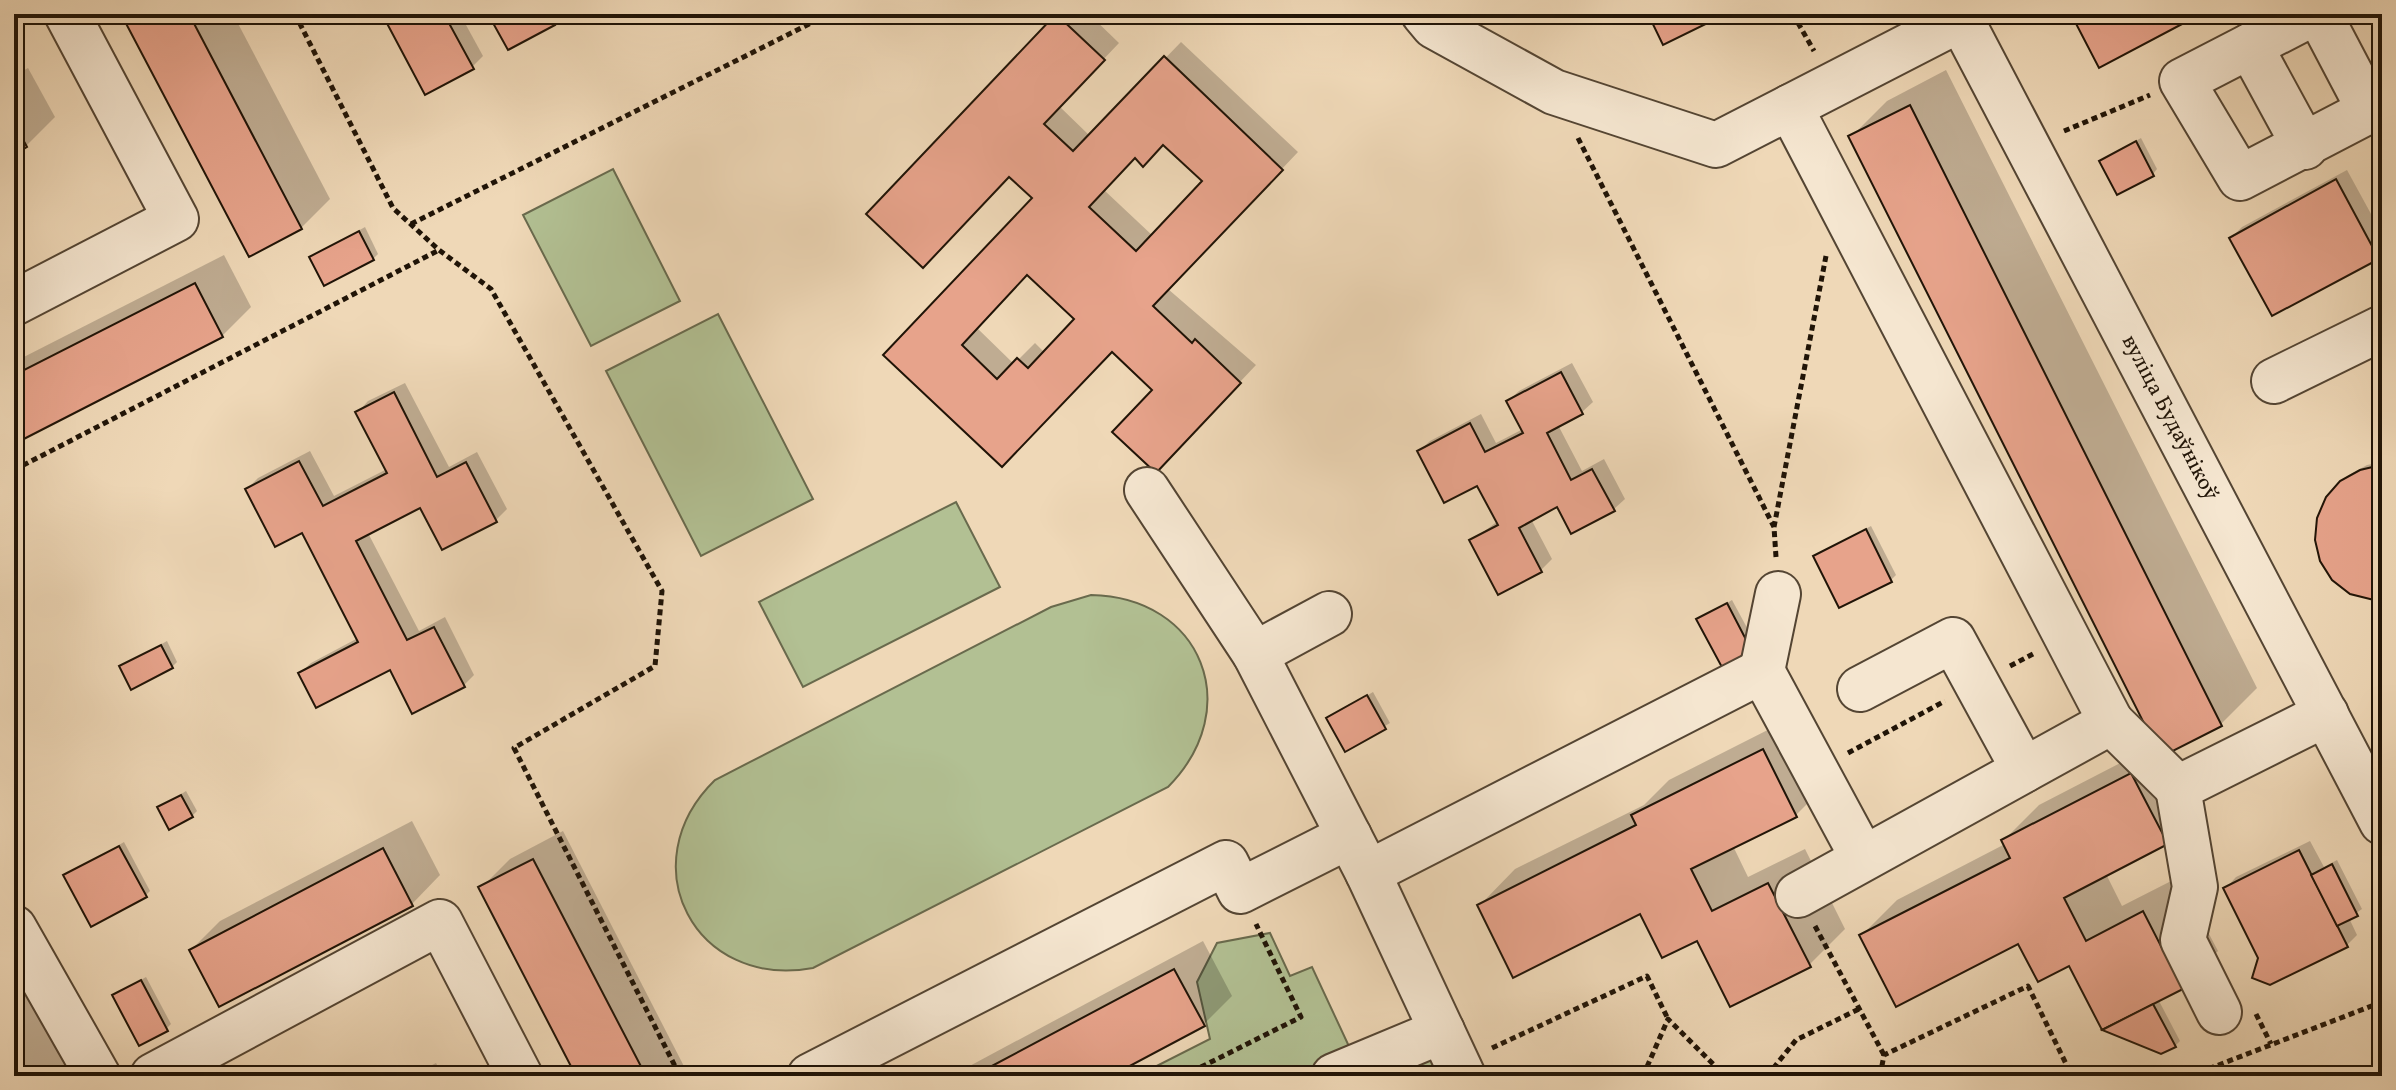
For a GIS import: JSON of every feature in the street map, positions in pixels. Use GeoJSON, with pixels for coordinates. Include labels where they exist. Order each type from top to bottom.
{"type":"FeatureCollection","features":[{"type":"Feature","properties":{"kind":"street"},"geometry":{"type":"LineString","coordinates":[[14,303],[176,219],[67,14]]}},
{"type":"Feature","properties":{"kind":"street"},"geometry":{"type":"LineString","coordinates":[[1424,14],[1434,26],[1554,92],[1716,145],[1960,16]]}},
{"type":"Feature","properties":{"kind":"street"},"geometry":{"type":"LineString","coordinates":[[2312,14],[2182,81],[2240,178],[2376,108],[2319,14]]}},
{"type":"Feature","properties":{"kind":"street","name":"вуліца Будаўнікоў"},"geometry":{"type":"LineString","coordinates":[[1960,16],[2382,822]]}},
{"type":"Feature","properties":{"kind":"street"},"geometry":{"type":"LineString","coordinates":[[2250,46],[2305,147]]}},
{"type":"Feature","properties":{"kind":"street"},"geometry":{"type":"LineString","coordinates":[[1790,107],[2111,722],[2178,788],[2195,887],[2183,940],[2219,1012]]}},
{"type":"Feature","properties":{"kind":"street"},"geometry":{"type":"LineString","coordinates":[[2274,381],[2382,328]]}},
{"type":"Feature","properties":{"kind":"street"},"geometry":{"type":"LineString","coordinates":[[1147,490],[1255,654],[1358,855],[1454,1057],[1334,1076]]}},
{"type":"Feature","properties":{"kind":"street"},"geometry":{"type":"LineString","coordinates":[[1778,594],[1762,671],[1863,858]]}},
{"type":"Feature","properties":{"kind":"street"},"geometry":{"type":"LineString","coordinates":[[1255,654],[1329,614]]}},
{"type":"Feature","properties":{"kind":"street"},"geometry":{"type":"LineString","coordinates":[[1860,689],[1953,640],[2024,770]]}},
{"type":"Feature","properties":{"kind":"street"},"geometry":{"type":"LineString","coordinates":[[810,1076],[1226,863],[1240,891],[1358,855],[1762,671]]}},
{"type":"Feature","properties":{"kind":"street"},"geometry":{"type":"LineString","coordinates":[[2178,788],[2326,714]]}},
{"type":"Feature","properties":{"kind":"street"},"geometry":{"type":"LineString","coordinates":[[1798,895],[2111,722]]}},
{"type":"Feature","properties":{"kind":"street"},"geometry":{"type":"LineString","coordinates":[[153,1076],[440,922],[520,1076]]}},
{"type":"Feature","properties":{"kind":"street"},"geometry":{"type":"LineString","coordinates":[[14,928],[98,1076]]}},
{"type":"Feature","properties":{"kind":"path"},"geometry":{"type":"LineString","coordinates":[[295,14],[393,208],[439,250],[491,289],[662,591],[655,666],[514,748],[680,1076]]}},
{"type":"Feature","properties":{"kind":"path"},"geometry":{"type":"LineString","coordinates":[[411,224],[829,14]]}},
{"type":"Feature","properties":{"kind":"path"},"geometry":{"type":"LineString","coordinates":[[2058,119],[2065,132],[2182,81]]}},
{"type":"Feature","properties":{"kind":"path"},"geometry":{"type":"LineString","coordinates":[[1554,92],[1774,527]]}},
{"type":"Feature","properties":{"kind":"path"},"geometry":{"type":"LineString","coordinates":[[1778,594],[1774,527],[1837,198]]}},
{"type":"Feature","properties":{"kind":"path"},"geometry":{"type":"LineString","coordinates":[[14,470],[439,250]]}},
{"type":"Feature","properties":{"kind":"path"},"geometry":{"type":"LineString","coordinates":[[1183,1076],[1301,1017],[1240,891]]}},
{"type":"Feature","properties":{"kind":"path"},"geometry":{"type":"LineString","coordinates":[[1798,895],[1884,1055],[1880,1076]]}},
{"type":"Feature","properties":{"kind":"path"},"geometry":{"type":"LineString","coordinates":[[1454,1057],[1647,976],[1668,1019],[1725,1076]]}},
{"type":"Feature","properties":{"kind":"path"},"geometry":{"type":"LineString","coordinates":[[1884,1055],[2028,986],[2072,1076]]}},
{"type":"Feature","properties":{"kind":"path"},"geometry":{"type":"LineString","coordinates":[[2190,1076],[2382,1002]]}},
{"type":"Feature","properties":{"kind":"path"},"geometry":{"type":"LineString","coordinates":[[1767,1076],[1796,1040],[1859,1009]]}},
{"type":"Feature","properties":{"kind":"path"},"geometry":{"type":"LineString","coordinates":[[1643,1076],[1668,1019]]}},
{"type":"Feature","properties":{"kind":"green space"},"geometry":{"type":"Polygon","coordinates":[[[613,169],[680,301],[591,346],[523,215],[613,169]]]}},
{"type":"Feature","properties":{"kind":"green space"},"geometry":{"type":"Polygon","coordinates":[[[718,314],[813,499],[701,556],[606,371],[718,314]]]}},
{"type":"Feature","properties":{"kind":"green space"},"geometry":{"type":"Polygon","coordinates":[[[956,502],[1000,587],[803,687],[759,602],[956,502]]]}},
{"type":"Feature","properties":{"kind":"green space"},"geometry":{"type":"Polygon","coordinates":[[[1091,595],[1129,601],[1161,615],[1185,636],[1200,662],[1207,692],[1204,724],[1192,756],[1168,787],[813,968],[771,970],[736,960],[707,940],[688,914],[677,882],[677,848],[690,813],[715,780],[1051,607],[1091,595]]]}},
{"type":"Feature","properties":{"kind":"green space"},"geometry":{"type":"Polygon","coordinates":[[[1270,933],[1290,976],[1312,967],[1360,1070],[1435,1049],[1447,1076],[1137,1076],[1210,1039],[1197,982],[1217,943],[1270,933]]]}},
{"type":"Feature","properties":{"kind":"building"},"geometry":{"type":"Polygon","coordinates":[[[121,14],[189,14],[302,229],[249,257],[121,14]]]}},
{"type":"Feature","properties":{"kind":"building"},"geometry":{"type":"Polygon","coordinates":[[[382,14],[444,14],[474,69],[425,95],[382,14]]]}},
{"type":"Feature","properties":{"kind":"building"},"geometry":{"type":"Polygon","coordinates":[[[488,14],[549,14],[555,25],[508,50],[488,14]]]}},
{"type":"Feature","properties":{"kind":"building"},"geometry":{"type":"Polygon","coordinates":[[[1056,14],[1105,60],[1044,124],[1073,151],[1164,56],[1283,170],[1153,306],[1192,343],[1195,339],[1241,383],[1156,473],[1112,432],[1152,390],[1112,352],[1002,467],[883,355],[1032,198],[1009,177],[923,268],[866,214],[1056,14]],[[1163,145],[1143,167],[1135,158],[1089,207],[1136,251],[1202,181],[1163,145]],[[1027,275],[962,345],[997,379],[1017,358],[1028,368],[1074,319],[1027,275]]]}},
{"type":"Feature","properties":{"kind":"building"},"geometry":{"type":"Polygon","coordinates":[[[1648,14],[1726,14],[1663,45],[1648,14]]]}},
{"type":"Feature","properties":{"kind":"building"},"geometry":{"type":"Polygon","coordinates":[[[2071,14],[2201,14],[2099,68],[2071,14]]]}},
{"type":"Feature","properties":{"kind":"building"},"geometry":{"type":"Polygon","coordinates":[[[1910,105],[2222,726],[2161,757],[1848,136],[1910,105]]]}},
{"type":"Feature","properties":{"kind":"building"},"geometry":{"type":"Polygon","coordinates":[[[14,123],[27,147],[14,155],[14,123]]]}},
{"type":"Feature","properties":{"kind":"building"},"geometry":{"type":"Polygon","coordinates":[[[2136,141],[2154,176],[2117,195],[2099,161],[2136,141]]]}},
{"type":"Feature","properties":{"kind":"building"},"geometry":{"type":"Polygon","coordinates":[[[2336,179],[2379,259],[2272,316],[2229,238],[2336,179]]]}},
{"type":"Feature","properties":{"kind":"building"},"geometry":{"type":"Polygon","coordinates":[[[359,231],[374,260],[324,286],[309,257],[359,231]]]}},
{"type":"Feature","properties":{"kind":"building"},"geometry":{"type":"Polygon","coordinates":[[[195,283],[223,337],[14,444],[14,375],[195,283]]]}},
{"type":"Feature","properties":{"kind":"building"},"geometry":{"type":"Polygon","coordinates":[[[1561,372],[1583,414],[1547,433],[1571,480],[1592,469],[1615,511],[1571,534],[1557,507],[1519,528],[1542,572],[1498,595],[1469,540],[1498,525],[1477,486],[1444,503],[1417,451],[1470,423],[1485,452],[1523,433],[1506,401],[1561,372]]]}},
{"type":"Feature","properties":{"kind":"building"},"geometry":{"type":"Polygon","coordinates":[[[394,392],[437,477],[466,462],[497,522],[442,550],[420,508],[356,541],[407,640],[434,627],[465,687],[412,714],[390,670],[316,708],[298,673],[358,642],[302,533],[275,547],[245,489],[299,461],[323,506],[387,473],[355,412],[394,392]]]}},
{"type":"Feature","properties":{"kind":"building"},"geometry":{"type":"Polygon","coordinates":[[[2382,465],[2382,602],[2350,594],[2332,580],[2320,561],[2315,540],[2317,518],[2326,497],[2340,481],[2360,470],[2382,465]]]}},
{"type":"Feature","properties":{"kind":"building"},"geometry":{"type":"Polygon","coordinates":[[[1866,529],[1892,582],[1839,608],[1813,556],[1866,529]]]}},
{"type":"Feature","properties":{"kind":"building"},"geometry":{"type":"Polygon","coordinates":[[[1727,603],[1754,655],[1724,671],[1696,619],[1727,603]]]}},
{"type":"Feature","properties":{"kind":"building"},"geometry":{"type":"Polygon","coordinates":[[[161,645],[173,668],[131,690],[119,666],[161,645]]]}},
{"type":"Feature","properties":{"kind":"building"},"geometry":{"type":"Polygon","coordinates":[[[1367,695],[1386,729],[1345,752],[1326,718],[1367,695]]]}},
{"type":"Feature","properties":{"kind":"building"},"geometry":{"type":"Polygon","coordinates":[[[1763,749],[1797,817],[1691,869],[1712,911],[1768,883],[1811,967],[1730,1007],[1697,941],[1662,958],[1640,914],[1513,978],[1477,905],[1636,825],[1631,815],[1763,749]]]}},
{"type":"Feature","properties":{"kind":"building"},"geometry":{"type":"Polygon","coordinates":[[[2131,773],[2168,844],[2064,898],[2086,941],[2143,911],[2183,989],[2102,1030],[2069,966],[2038,982],[2018,944],[1896,1007],[1859,935],[2010,858],[2001,840],[2131,773]]]}},
{"type":"Feature","properties":{"kind":"building"},"geometry":{"type":"Polygon","coordinates":[[[181,795],[193,817],[169,830],[157,807],[181,795]]]}},
{"type":"Feature","properties":{"kind":"building"},"geometry":{"type":"Polygon","coordinates":[[[119,846],[147,897],[91,927],[63,875],[119,846]]]}},
{"type":"Feature","properties":{"kind":"building"},"geometry":{"type":"Polygon","coordinates":[[[383,848],[413,906],[219,1007],[189,950],[383,848]]]}},
{"type":"Feature","properties":{"kind":"building"},"geometry":{"type":"Polygon","coordinates":[[[2299,850],[2348,947],[2270,985],[2252,978],[2258,958],[2223,888],[2299,850]]]}},
{"type":"Feature","properties":{"kind":"building"},"geometry":{"type":"Polygon","coordinates":[[[533,859],[646,1076],[576,1076],[478,887],[533,859]]]}},
{"type":"Feature","properties":{"kind":"building"},"geometry":{"type":"Polygon","coordinates":[[[2332,864],[2358,916],[2337,926],[2311,875],[2332,864]]]}},
{"type":"Feature","properties":{"kind":"building"},"geometry":{"type":"Polygon","coordinates":[[[1174,969],[1205,1026],[1111,1076],[973,1076],[1174,969]]]}},
{"type":"Feature","properties":{"kind":"building"},"geometry":{"type":"Polygon","coordinates":[[[141,980],[168,1031],[139,1046],[112,995],[141,980]]]}},
{"type":"Feature","properties":{"kind":"building"},"geometry":{"type":"Polygon","coordinates":[[[2153,1004],[2176,1047],[2161,1054],[2102,1030],[2153,1004]]]}},
{"type":"Feature","properties":{"kind":"building"},"geometry":{"type":"Polygon","coordinates":[[[14,1048],[28,1076],[14,1076],[14,1048]]]}}]}
